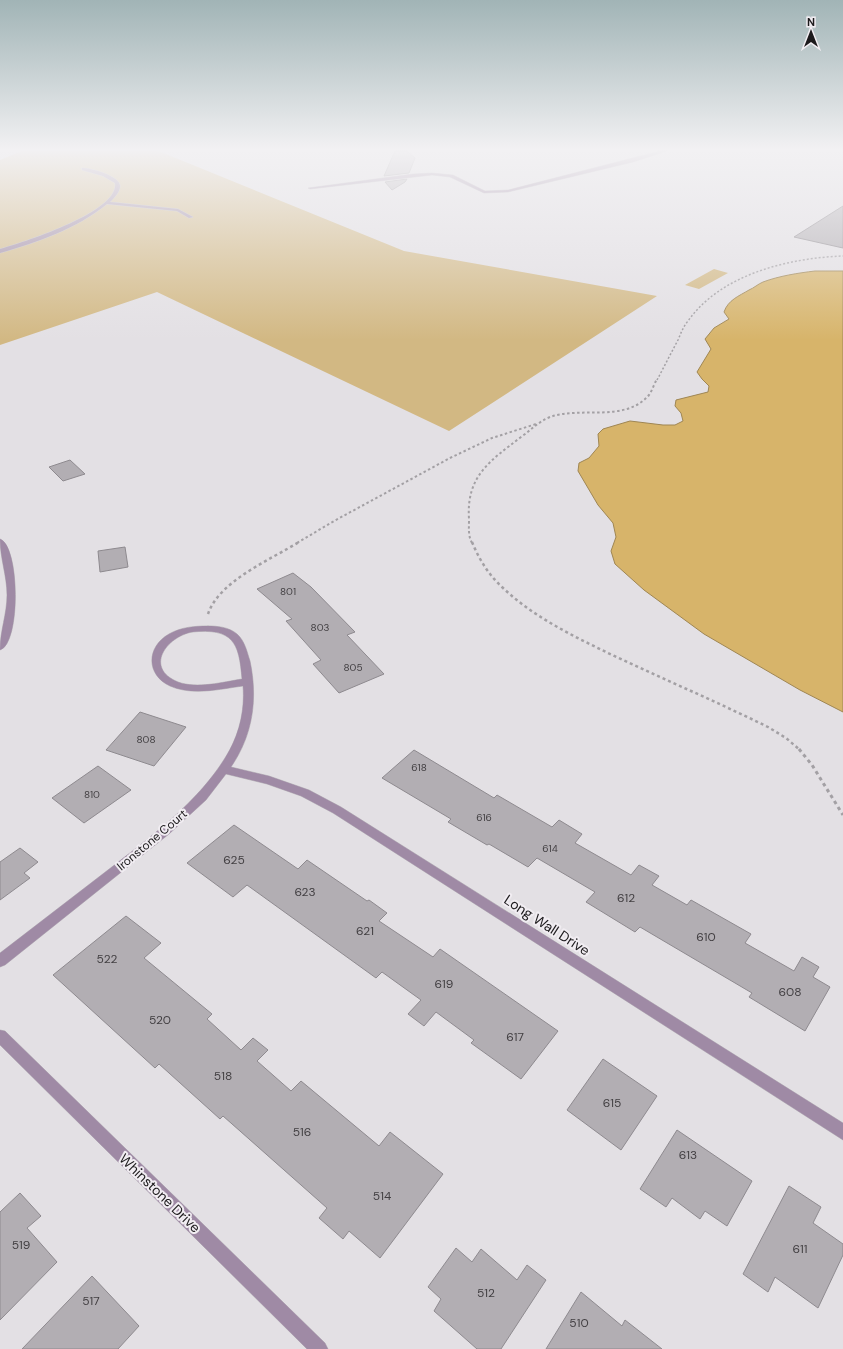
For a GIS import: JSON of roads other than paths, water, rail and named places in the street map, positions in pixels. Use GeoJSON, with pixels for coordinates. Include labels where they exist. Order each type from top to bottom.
{"type":"FeatureCollection","features":[{"type":"Feature","properties":{"kind":"street"},"geometry":{"type":"LineString","coordinates":[[0,251],[63,228],[90,214]]}},
{"type":"Feature","properties":{"kind":"street"},"geometry":{"type":"LineString","coordinates":[[186,214],[192,217]]}},
{"type":"Feature","properties":{"kind":"street"},"geometry":{"type":"LineString","coordinates":[[0,542],[6,555],[11,577],[11,597],[7,624],[0,647]]}},
{"type":"Feature","properties":{"kind":"street","name":"Ironstone Court"},"geometry":{"type":"LineString","coordinates":[[0,961],[166,830],[193,806],[223,769],[241,738],[248,712],[247,682],[244,654],[238,640],[224,630],[203,628],[184,631],[166,640],[157,653],[155,664],[160,675],[169,683],[180,687],[195,688],[247,682]]}},
{"type":"Feature","properties":{"kind":"street","name":"Long Wall Drive"},"geometry":{"type":"LineString","coordinates":[[223,769],[269,780],[305,793],[337,810],[843,1132]]}},
{"type":"Feature","properties":{"kind":"street","name":"Whinstone Drive"},"geometry":{"type":"LineString","coordinates":[[0,1036],[320,1349]]}}]}
